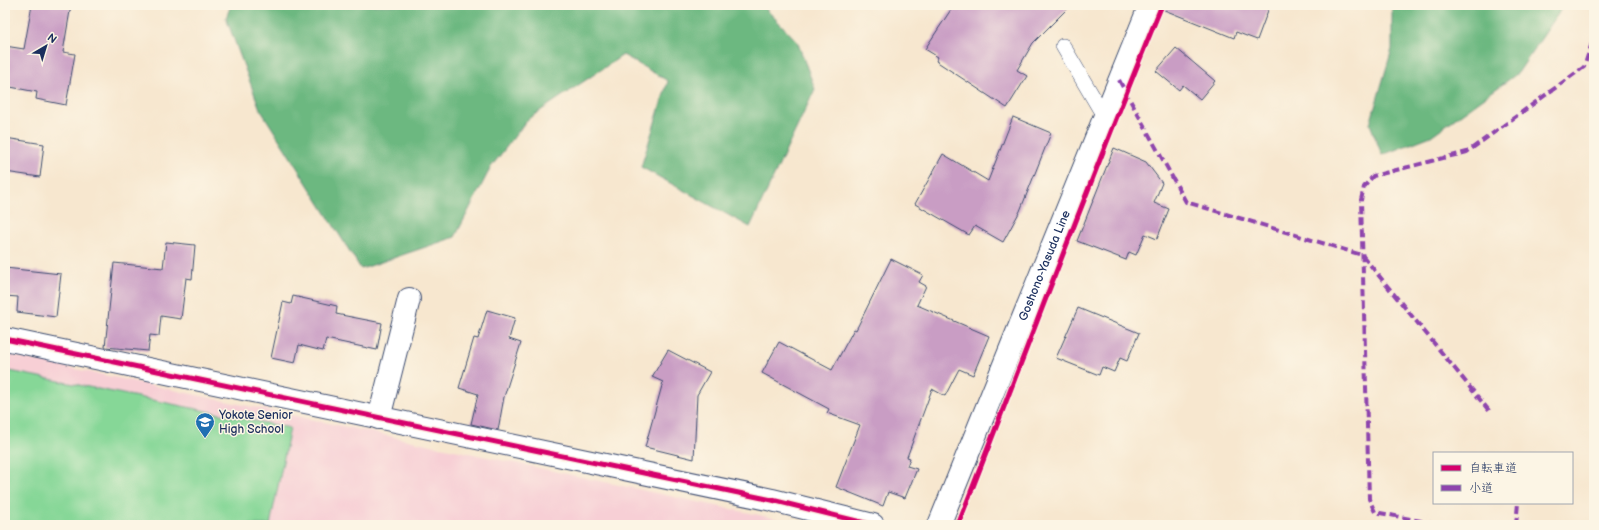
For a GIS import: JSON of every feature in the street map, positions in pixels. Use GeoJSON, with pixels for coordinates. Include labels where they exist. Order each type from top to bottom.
{"type":"FeatureCollection","features":[{"type":"Feature","properties":{"kind":"street","name":"Goshono-Yasuda Line"},"geometry":{"type":"LineString","coordinates":[[939,525],[1150,5]]}},
{"type":"Feature","properties":{"kind":"street"},"geometry":{"type":"LineString","coordinates":[[379,418],[409,299]]}},
{"type":"Feature","properties":{"kind":"street"},"geometry":{"type":"LineString","coordinates":[[5,339],[772,500],[873,525]]}},
{"type":"Feature","properties":{"kind":"lane"},"geometry":{"type":"LineString","coordinates":[[1063,46],[1104,116]]}},
{"type":"Feature","properties":{"kind":"shaded area","name":"Yokote Senior High School"},"geometry":{"type":"Polygon","coordinates":[[[5,354],[806,525],[5,525],[5,354]]]}},
{"type":"Feature","properties":{"kind":"green space"},"geometry":{"type":"Polygon","coordinates":[[[231,5],[762,5],[797,41],[815,89],[750,227],[641,167],[668,81],[623,55],[528,119],[491,167],[455,237],[361,269],[260,109],[226,18],[231,5]]]}},
{"type":"Feature","properties":{"kind":"green space"},"geometry":{"type":"Polygon","coordinates":[[[1392,5],[1564,5],[1518,73],[1431,136],[1382,155],[1370,124],[1392,49],[1392,5]]]}},
{"type":"Feature","properties":{"kind":"green space"},"geometry":{"type":"Polygon","coordinates":[[[5,370],[290,428],[270,525],[5,525],[5,370]]]}},
{"type":"Feature","properties":{"kind":"building"},"geometry":{"type":"Polygon","coordinates":[[[32,5],[71,5],[63,52],[75,54],[66,105],[36,99],[37,92],[5,86],[5,46],[24,49],[32,5]]]}},
{"type":"Feature","properties":{"kind":"building"},"geometry":{"type":"Polygon","coordinates":[[[954,5],[1071,5],[1033,43],[1017,70],[1027,76],[1007,108],[936,61],[938,57],[925,49],[954,5]]]}},
{"type":"Feature","properties":{"kind":"building"},"geometry":{"type":"Polygon","coordinates":[[[1162,5],[1270,5],[1257,40],[1236,32],[1234,38],[1162,9],[1162,5]]]}},
{"type":"Feature","properties":{"kind":"building"},"geometry":{"type":"Polygon","coordinates":[[[1176,48],[1215,81],[1200,99],[1183,85],[1179,90],[1156,71],[1176,48]]]}},
{"type":"Feature","properties":{"kind":"building"},"geometry":{"type":"Polygon","coordinates":[[[1013,117],[1051,133],[1020,211],[1003,242],[975,226],[969,235],[915,204],[943,154],[988,181],[1013,117]]]}},
{"type":"Feature","properties":{"kind":"building"},"geometry":{"type":"Polygon","coordinates":[[[5,138],[44,144],[40,177],[5,172],[5,138]]]}},
{"type":"Feature","properties":{"kind":"building"},"geometry":{"type":"Polygon","coordinates":[[[1114,148],[1146,162],[1162,183],[1154,203],[1169,209],[1157,239],[1145,234],[1136,255],[1129,252],[1126,260],[1077,241],[1114,148]]]}},
{"type":"Feature","properties":{"kind":"building"},"geometry":{"type":"Polygon","coordinates":[[[166,242],[195,245],[192,279],[186,278],[181,319],[161,316],[159,336],[150,335],[148,351],[105,347],[114,263],[163,268],[166,242]]]}},
{"type":"Feature","properties":{"kind":"building"},"geometry":{"type":"Polygon","coordinates":[[[891,259],[923,275],[919,282],[926,286],[917,305],[989,336],[973,375],[959,369],[945,396],[932,389],[907,457],[910,458],[907,466],[917,469],[905,498],[888,492],[883,506],[836,487],[860,425],[827,413],[829,409],[762,373],[779,342],[832,370],[854,329],[856,330],[891,259]]]}},
{"type":"Feature","properties":{"kind":"building"},"geometry":{"type":"Polygon","coordinates":[[[5,268],[61,274],[56,317],[17,312],[18,297],[5,296],[5,268]]]}},
{"type":"Feature","properties":{"kind":"building"},"geometry":{"type":"Polygon","coordinates":[[[293,296],[337,306],[336,314],[382,323],[377,350],[326,339],[323,351],[299,345],[295,363],[271,358],[283,302],[291,304],[293,296]]]}},
{"type":"Feature","properties":{"kind":"building"},"geometry":{"type":"Polygon","coordinates":[[[1078,308],[1139,333],[1127,361],[1120,358],[1114,372],[1102,367],[1099,375],[1056,358],[1078,308]]]}},
{"type":"Feature","properties":{"kind":"building"},"geometry":{"type":"Polygon","coordinates":[[[487,310],[515,318],[509,339],[521,343],[504,397],[498,430],[471,424],[478,394],[459,388],[474,338],[478,339],[487,310]]]}},
{"type":"Feature","properties":{"kind":"building"},"geometry":{"type":"Polygon","coordinates":[[[668,350],[710,372],[697,395],[694,459],[645,447],[663,382],[652,377],[668,350]]]}},
{"type":"Feature","properties":{"kind":"marked path"},"geometry":{"type":"LineString","coordinates":[[1433,525],[1431,523],[1375,512],[1369,499],[1361,200],[1364,187],[1373,176],[1467,152],[1584,67],[1594,37]]}},
{"type":"Feature","properties":{"kind":"marked path"},"geometry":{"type":"LineString","coordinates":[[1119,80],[1186,202],[1362,255],[1491,413]]}},
{"type":"Feature","properties":{"kind":"marked path"},"geometry":{"type":"LineString","coordinates":[[1516,525],[1518,504]]}},
{"type":"Feature","properties":{"kind":"cycle path"},"geometry":{"type":"LineString","coordinates":[[958,525],[1084,200],[1162,5]]}},
{"type":"Feature","properties":{"kind":"cycle path"},"geometry":{"type":"LineString","coordinates":[[5,339],[772,500],[873,525]]}},
{"type":"Feature","properties":{"kind":"place","name":"Yokote Senior High School"},"geometry":{"type":"Point","coordinates":[205,439]}}]}
